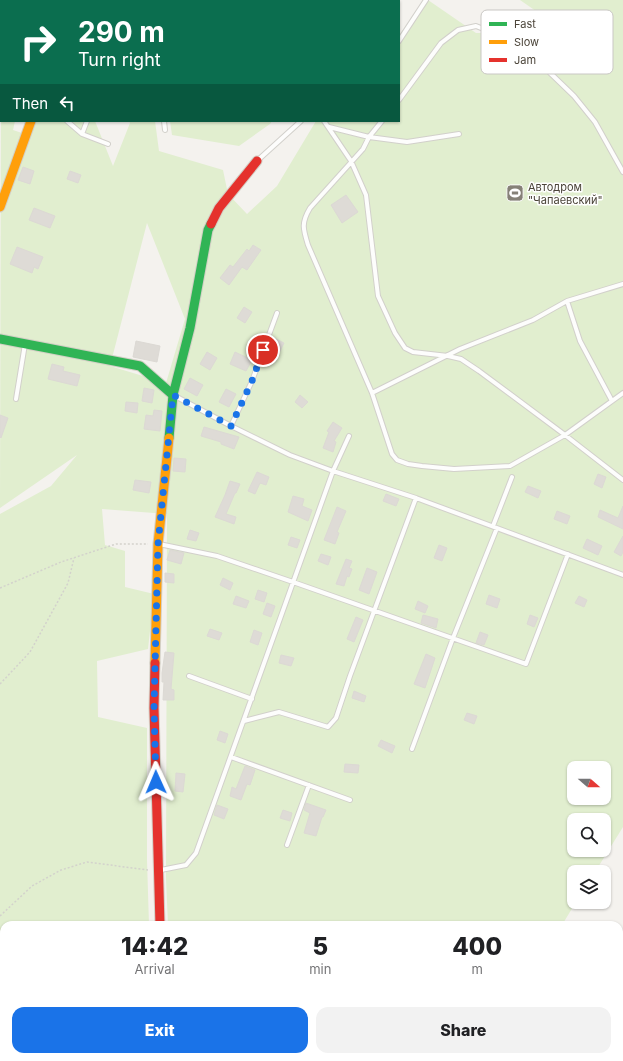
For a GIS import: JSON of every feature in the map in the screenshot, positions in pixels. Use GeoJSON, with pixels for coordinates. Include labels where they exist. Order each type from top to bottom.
{"type":"FeatureCollection","features":[{"type":"Feature","properties":{"kind":"street"},"geometry":{"type":"LineString","coordinates":[[0,207],[31,122]]}},
{"type":"Feature","properties":{"kind":"street"},"geometry":{"type":"LineString","coordinates":[[160,921],[154,708],[158,544],[173,395],[190,328],[208,230],[219,208],[257,161]]}},
{"type":"Feature","properties":{"kind":"street"},"geometry":{"type":"LineString","coordinates":[[0,339],[140,366],[173,395]]}},
{"type":"Feature","properties":{"kind":"lane"},"geometry":{"type":"LineString","coordinates":[[400,39],[426,0]]}},
{"type":"Feature","properties":{"kind":"lane"},"geometry":{"type":"LineString","coordinates":[[400,99],[441,43],[458,30],[476,26],[481,28]]}},
{"type":"Feature","properties":{"kind":"lane"},"geometry":{"type":"LineString","coordinates":[[551,74],[574,96],[595,122],[623,172]]}},
{"type":"Feature","properties":{"kind":"lane"},"geometry":{"type":"LineString","coordinates":[[68,122],[82,134],[108,144]]}},
{"type":"Feature","properties":{"kind":"lane"},"geometry":{"type":"LineString","coordinates":[[82,134],[87,122]]}},
{"type":"Feature","properties":{"kind":"lane"},"geometry":{"type":"LineString","coordinates":[[164,122],[166,130]]}},
{"type":"Feature","properties":{"kind":"lane"},"geometry":{"type":"LineString","coordinates":[[257,161],[300,122]]}},
{"type":"Feature","properties":{"kind":"lane"},"geometry":{"type":"LineString","coordinates":[[325,122],[351,161],[366,195],[378,296],[395,333],[405,348],[413,352],[461,359],[565,435],[623,480]]}},
{"type":"Feature","properties":{"kind":"lane"},"geometry":{"type":"LineString","coordinates":[[381,122],[369,137],[363,149],[310,208],[304,218],[303,230],[308,245],[372,393],[392,454],[397,460],[408,464],[454,469],[510,466],[565,435],[623,393]]}},
{"type":"Feature","properties":{"kind":"lane"},"geometry":{"type":"LineString","coordinates":[[328,126],[369,137],[407,142],[459,134]]}},
{"type":"Feature","properties":{"kind":"lane"},"geometry":{"type":"LineString","coordinates":[[372,393],[460,349],[533,320],[568,301],[623,284]]}},
{"type":"Feature","properties":{"kind":"lane"},"geometry":{"type":"LineString","coordinates":[[568,301],[580,341],[612,401]]}},
{"type":"Feature","properties":{"kind":"lane"},"geometry":{"type":"LineString","coordinates":[[231,426],[252,381],[277,313]]}},
{"type":"Feature","properties":{"kind":"lane"},"geometry":{"type":"LineString","coordinates":[[16,399],[25,344]]}},
{"type":"Feature","properties":{"kind":"lane"},"geometry":{"type":"LineString","coordinates":[[173,395],[290,455],[333,471],[416,498],[623,574]]}},
{"type":"Feature","properties":{"kind":"lane"},"geometry":{"type":"LineString","coordinates":[[158,871],[186,865],[196,853],[333,471],[349,436]]}},
{"type":"Feature","properties":{"kind":"lane"},"geometry":{"type":"LineString","coordinates":[[412,749],[495,527],[512,477]]}},
{"type":"Feature","properties":{"kind":"lane"},"geometry":{"type":"LineString","coordinates":[[244,721],[279,712],[328,727],[336,718],[416,498]]}},
{"type":"Feature","properties":{"kind":"lane"},"geometry":{"type":"LineString","coordinates":[[158,544],[217,556],[526,664],[568,554]]}},
{"type":"Feature","properties":{"kind":"lane"},"geometry":{"type":"LineString","coordinates":[[189,676],[252,699]]}},
{"type":"Feature","properties":{"kind":"lane"},"geometry":{"type":"LineString","coordinates":[[231,757],[350,800]]}},
{"type":"Feature","properties":{"kind":"lane"},"geometry":{"type":"LineString","coordinates":[[287,845],[309,785]]}},
{"type":"Feature","properties":{"kind":"path"},"geometry":{"type":"LineString","coordinates":[[0,588],[61,562],[116,544],[158,544]]}},
{"type":"Feature","properties":{"kind":"path"},"geometry":{"type":"LineString","coordinates":[[0,684],[30,652],[68,583],[74,558]]}},
{"type":"Feature","properties":{"kind":"path"},"geometry":{"type":"LineString","coordinates":[[0,916],[32,886],[61,870],[87,862],[158,871]]}},
{"type":"Feature","properties":{"kind":"green space"},"geometry":{"type":"Polygon","coordinates":[[[428,0],[476,33],[481,33],[481,74],[613,74],[613,10],[534,10],[520,0],[623,0],[623,827],[611,846],[611,813],[567,813],[567,857],[604,857],[599,865],[567,865],[567,909],[572,909],[564,921],[168,921],[166,879],[167,514],[102,509],[105,545],[125,551],[125,587],[154,594],[148,649],[97,661],[98,717],[147,728],[147,860],[149,921],[0,921],[0,514],[51,486],[77,455],[0,508],[1,122],[15,122],[13,130],[28,135],[34,122],[95,122],[113,166],[130,122],[155,122],[159,151],[223,170],[228,194],[247,214],[277,186],[315,122],[400,122],[400,34],[428,0]],[[147,223],[110,366],[166,383],[185,319],[147,223]]]}},
{"type":"Feature","properties":{"kind":"green space"},"geometry":{"type":"Polygon","coordinates":[[[170,122],[271,122],[239,146],[172,135],[170,122]]]}},
{"type":"Feature","properties":{"kind":"building"},"geometry":{"type":"Polygon","coordinates":[[[23,167],[34,171],[30,184],[18,180],[23,167]]]}},
{"type":"Feature","properties":{"kind":"building"},"geometry":{"type":"Polygon","coordinates":[[[70,171],[81,175],[78,183],[67,179],[70,171]]]}},
{"type":"Feature","properties":{"kind":"building"},"geometry":{"type":"Polygon","coordinates":[[[346,195],[358,212],[342,223],[331,205],[346,195]]]}},
{"type":"Feature","properties":{"kind":"building"},"geometry":{"type":"Polygon","coordinates":[[[34,208],[55,216],[50,228],[29,220],[34,208]]]}},
{"type":"Feature","properties":{"kind":"building"},"geometry":{"type":"Polygon","coordinates":[[[253,245],[261,250],[247,270],[242,267],[229,285],[220,278],[230,265],[233,267],[247,249],[249,251],[253,245]]]}},
{"type":"Feature","properties":{"kind":"building"},"geometry":{"type":"Polygon","coordinates":[[[17,247],[43,257],[38,269],[34,267],[32,273],[10,264],[17,247]]]}},
{"type":"Feature","properties":{"kind":"building"},"geometry":{"type":"Polygon","coordinates":[[[244,307],[252,312],[245,323],[237,318],[244,307]]]}},
{"type":"Feature","properties":{"kind":"building"},"geometry":{"type":"Polygon","coordinates":[[[274,338],[284,343],[278,355],[269,350],[274,338]]]}},
{"type":"Feature","properties":{"kind":"building"},"geometry":{"type":"Polygon","coordinates":[[[136,341],[160,346],[157,362],[133,357],[136,341]]]}},
{"type":"Feature","properties":{"kind":"building"},"geometry":{"type":"Polygon","coordinates":[[[207,352],[217,358],[210,370],[200,364],[207,352]]]}},
{"type":"Feature","properties":{"kind":"building"},"geometry":{"type":"Polygon","coordinates":[[[235,352],[252,360],[246,371],[230,364],[235,352]]]}},
{"type":"Feature","properties":{"kind":"building"},"geometry":{"type":"Polygon","coordinates":[[[52,364],[64,367],[63,371],[80,375],[77,386],[48,379],[52,364]]]}},
{"type":"Feature","properties":{"kind":"building"},"geometry":{"type":"Polygon","coordinates":[[[190,378],[203,385],[197,396],[184,389],[190,378]]]}},
{"type":"Feature","properties":{"kind":"building"},"geometry":{"type":"Polygon","coordinates":[[[144,388],[154,390],[152,403],[142,401],[144,388]]]}},
{"type":"Feature","properties":{"kind":"building"},"geometry":{"type":"Polygon","coordinates":[[[226,389],[236,394],[229,407],[219,402],[226,389]]]}},
{"type":"Feature","properties":{"kind":"building"},"geometry":{"type":"Polygon","coordinates":[[[300,395],[308,402],[302,408],[295,402],[300,395]]]}},
{"type":"Feature","properties":{"kind":"building"},"geometry":{"type":"Polygon","coordinates":[[[126,402],[138,403],[137,413],[125,411],[126,402]]]}},
{"type":"Feature","properties":{"kind":"building"},"geometry":{"type":"Polygon","coordinates":[[[154,410],[162,411],[160,431],[144,429],[146,415],[153,416],[154,410]]]}},
{"type":"Feature","properties":{"kind":"building"},"geometry":{"type":"Polygon","coordinates":[[[0,415],[8,418],[1,438],[0,437],[0,415]]]}},
{"type":"Feature","properties":{"kind":"building"},"geometry":{"type":"Polygon","coordinates":[[[333,422],[342,428],[334,441],[336,442],[333,452],[323,448],[329,432],[327,431],[333,422]]]}},
{"type":"Feature","properties":{"kind":"building"},"geometry":{"type":"Polygon","coordinates":[[[204,427],[239,437],[234,449],[221,444],[221,442],[201,436],[204,427]]]}},
{"type":"Feature","properties":{"kind":"building"},"geometry":{"type":"Polygon","coordinates":[[[174,458],[186,459],[185,472],[173,471],[174,458]]]}},
{"type":"Feature","properties":{"kind":"building"},"geometry":{"type":"Polygon","coordinates":[[[257,472],[269,477],[266,485],[260,483],[255,494],[248,491],[257,472]]]}},
{"type":"Feature","properties":{"kind":"building"},"geometry":{"type":"Polygon","coordinates":[[[598,474],[606,477],[602,488],[594,484],[598,474]]]}},
{"type":"Feature","properties":{"kind":"building"},"geometry":{"type":"Polygon","coordinates":[[[135,480],[151,482],[149,493],[133,490],[135,480]]]}},
{"type":"Feature","properties":{"kind":"building"},"geometry":{"type":"Polygon","coordinates":[[[230,481],[240,484],[226,514],[236,517],[234,524],[215,517],[230,481]]]}},
{"type":"Feature","properties":{"kind":"building"},"geometry":{"type":"Polygon","coordinates":[[[528,486],[541,491],[538,498],[525,492],[528,486]]]}},
{"type":"Feature","properties":{"kind":"building"},"geometry":{"type":"Polygon","coordinates":[[[386,494],[399,499],[396,506],[383,501],[386,494]]]}},
{"type":"Feature","properties":{"kind":"building"},"geometry":{"type":"Polygon","coordinates":[[[293,496],[304,499],[302,506],[312,510],[308,521],[288,512],[293,496]]]}},
{"type":"Feature","properties":{"kind":"building"},"geometry":{"type":"Polygon","coordinates":[[[623,506],[623,529],[598,517],[600,510],[618,518],[623,506]]]}},
{"type":"Feature","properties":{"kind":"building"},"geometry":{"type":"Polygon","coordinates":[[[337,507],[346,511],[337,532],[339,533],[335,544],[324,540],[337,507]]]}},
{"type":"Feature","properties":{"kind":"building"},"geometry":{"type":"Polygon","coordinates":[[[557,511],[570,516],[567,524],[554,519],[557,511]]]}},
{"type":"Feature","properties":{"kind":"building"},"geometry":{"type":"Polygon","coordinates":[[[190,530],[199,533],[196,541],[187,539],[190,530]]]}},
{"type":"Feature","properties":{"kind":"building"},"geometry":{"type":"Polygon","coordinates":[[[623,536],[623,552],[621,556],[614,552],[623,536]]]}},
{"type":"Feature","properties":{"kind":"building"},"geometry":{"type":"Polygon","coordinates":[[[291,537],[300,540],[297,548],[288,545],[291,537]]]}},
{"type":"Feature","properties":{"kind":"building"},"geometry":{"type":"Polygon","coordinates":[[[587,539],[602,546],[598,555],[583,548],[587,539]]]}},
{"type":"Feature","properties":{"kind":"building"},"geometry":{"type":"Polygon","coordinates":[[[439,545],[447,548],[442,561],[434,558],[439,545]]]}},
{"type":"Feature","properties":{"kind":"building"},"geometry":{"type":"Polygon","coordinates":[[[170,550],[184,553],[181,564],[167,560],[170,550]]]}},
{"type":"Feature","properties":{"kind":"building"},"geometry":{"type":"Polygon","coordinates":[[[321,554],[331,557],[328,565],[318,561],[321,554]]]}},
{"type":"Feature","properties":{"kind":"building"},"geometry":{"type":"Polygon","coordinates":[[[346,559],[352,561],[349,568],[352,569],[349,577],[347,576],[344,586],[336,584],[346,559]]]}},
{"type":"Feature","properties":{"kind":"building"},"geometry":{"type":"Polygon","coordinates":[[[367,568],[377,572],[369,594],[359,590],[367,568]]]}},
{"type":"Feature","properties":{"kind":"building"},"geometry":{"type":"Polygon","coordinates":[[[165,573],[174,574],[174,583],[165,582],[165,573]]]}},
{"type":"Feature","properties":{"kind":"building"},"geometry":{"type":"Polygon","coordinates":[[[223,578],[233,583],[230,590],[220,585],[223,578]]]}},
{"type":"Feature","properties":{"kind":"building"},"geometry":{"type":"Polygon","coordinates":[[[258,590],[267,593],[264,602],[255,599],[258,590]]]}},
{"type":"Feature","properties":{"kind":"building"},"geometry":{"type":"Polygon","coordinates":[[[489,595],[500,599],[497,608],[486,604],[489,595]]]}},
{"type":"Feature","properties":{"kind":"building"},"geometry":{"type":"Polygon","coordinates":[[[236,596],[249,601],[246,608],[233,604],[236,596]]]}},
{"type":"Feature","properties":{"kind":"building"},"geometry":{"type":"Polygon","coordinates":[[[579,596],[587,600],[584,607],[575,603],[579,596]]]}},
{"type":"Feature","properties":{"kind":"building"},"geometry":{"type":"Polygon","coordinates":[[[418,601],[428,606],[425,613],[415,609],[418,601]]]}},
{"type":"Feature","properties":{"kind":"building"},"geometry":{"type":"Polygon","coordinates":[[[267,603],[275,606],[271,617],[263,614],[267,603]]]}},
{"type":"Feature","properties":{"kind":"building"},"geometry":{"type":"Polygon","coordinates":[[[423,615],[438,619],[436,628],[421,623],[423,615]]]}},
{"type":"Feature","properties":{"kind":"building"},"geometry":{"type":"Polygon","coordinates":[[[530,615],[538,618],[534,627],[527,624],[530,615]]]}},
{"type":"Feature","properties":{"kind":"building"},"geometry":{"type":"Polygon","coordinates":[[[356,617],[363,620],[354,642],[347,639],[356,617]]]}},
{"type":"Feature","properties":{"kind":"building"},"geometry":{"type":"Polygon","coordinates":[[[210,629],[222,633],[219,640],[207,636],[210,629]]]}},
{"type":"Feature","properties":{"kind":"building"},"geometry":{"type":"Polygon","coordinates":[[[254,630],[262,633],[258,645],[250,642],[254,630]]]}},
{"type":"Feature","properties":{"kind":"building"},"geometry":{"type":"Polygon","coordinates":[[[480,632],[488,635],[484,645],[476,643],[480,632]]]}},
{"type":"Feature","properties":{"kind":"building"},"geometry":{"type":"Polygon","coordinates":[[[165,652],[174,653],[171,689],[174,690],[174,700],[163,700],[164,682],[162,682],[162,673],[165,652]]]}},
{"type":"Feature","properties":{"kind":"building"},"geometry":{"type":"Polygon","coordinates":[[[426,654],[435,658],[425,688],[414,684],[426,654]]]}},
{"type":"Feature","properties":{"kind":"building"},"geometry":{"type":"Polygon","coordinates":[[[281,655],[294,658],[291,666],[279,663],[281,655]]]}},
{"type":"Feature","properties":{"kind":"building"},"geometry":{"type":"Polygon","coordinates":[[[354,691],[366,696],[364,702],[352,698],[354,691]]]}},
{"type":"Feature","properties":{"kind":"building"},"geometry":{"type":"Polygon","coordinates":[[[467,713],[477,716],[474,724],[464,720],[467,713]]]}},
{"type":"Feature","properties":{"kind":"building"},"geometry":{"type":"Polygon","coordinates":[[[220,731],[228,734],[225,743],[217,740],[220,731]]]}},
{"type":"Feature","properties":{"kind":"building"},"geometry":{"type":"Polygon","coordinates":[[[381,740],[395,746],[392,753],[378,746],[381,740]]]}},
{"type":"Feature","properties":{"kind":"building"},"geometry":{"type":"Polygon","coordinates":[[[345,764],[359,765],[358,773],[344,772],[345,764]]]}},
{"type":"Feature","properties":{"kind":"building"},"geometry":{"type":"Polygon","coordinates":[[[245,766],[255,770],[250,785],[247,784],[241,800],[230,796],[232,787],[236,789],[245,766]]]}},
{"type":"Feature","properties":{"kind":"building"},"geometry":{"type":"Polygon","coordinates":[[[176,773],[185,774],[183,792],[175,791],[176,773]]]}},
{"type":"Feature","properties":{"kind":"building"},"geometry":{"type":"Polygon","coordinates":[[[306,803],[326,810],[322,817],[316,836],[304,833],[310,813],[304,810],[306,803]]]}},
{"type":"Feature","properties":{"kind":"building"},"geometry":{"type":"Polygon","coordinates":[[[217,805],[228,809],[224,819],[214,815],[217,805]]]}},
{"type":"Feature","properties":{"kind":"building"},"geometry":{"type":"Polygon","coordinates":[[[283,810],[292,813],[290,821],[280,818],[283,810]]]}},
{"type":"Feature","properties":{"kind":"traffic: fast"},"geometry":{"type":"LineString","coordinates":[[169,438],[173,395],[190,328],[208,230],[211,224]]}},
{"type":"Feature","properties":{"kind":"traffic: fast"},"geometry":{"type":"LineString","coordinates":[[0,339],[140,366],[173,395]]}},
{"type":"Feature","properties":{"kind":"traffic: slow"},"geometry":{"type":"LineString","coordinates":[[0,207],[31,122]]}},
{"type":"Feature","properties":{"kind":"traffic: slow"},"geometry":{"type":"LineString","coordinates":[[155,663],[158,544],[169,438]]}},
{"type":"Feature","properties":{"kind":"traffic: jam"},"geometry":{"type":"LineString","coordinates":[[211,224],[219,208],[257,161]]}},
{"type":"Feature","properties":{"kind":"traffic: jam"},"geometry":{"type":"LineString","coordinates":[[155,663],[154,708],[160,921]]}},
{"type":"Feature","properties":{"kind":"place","name":"Автодром \"Чапаевский\""},"geometry":{"type":"Point","coordinates":[515,193]}},
{"type":"Feature","properties":{"kind":"route"},"geometry":{"type":"LineString","coordinates":[[156,782],[154,708],[158,544],[173,395],[231,426],[252,381],[263,350]]}}]}
